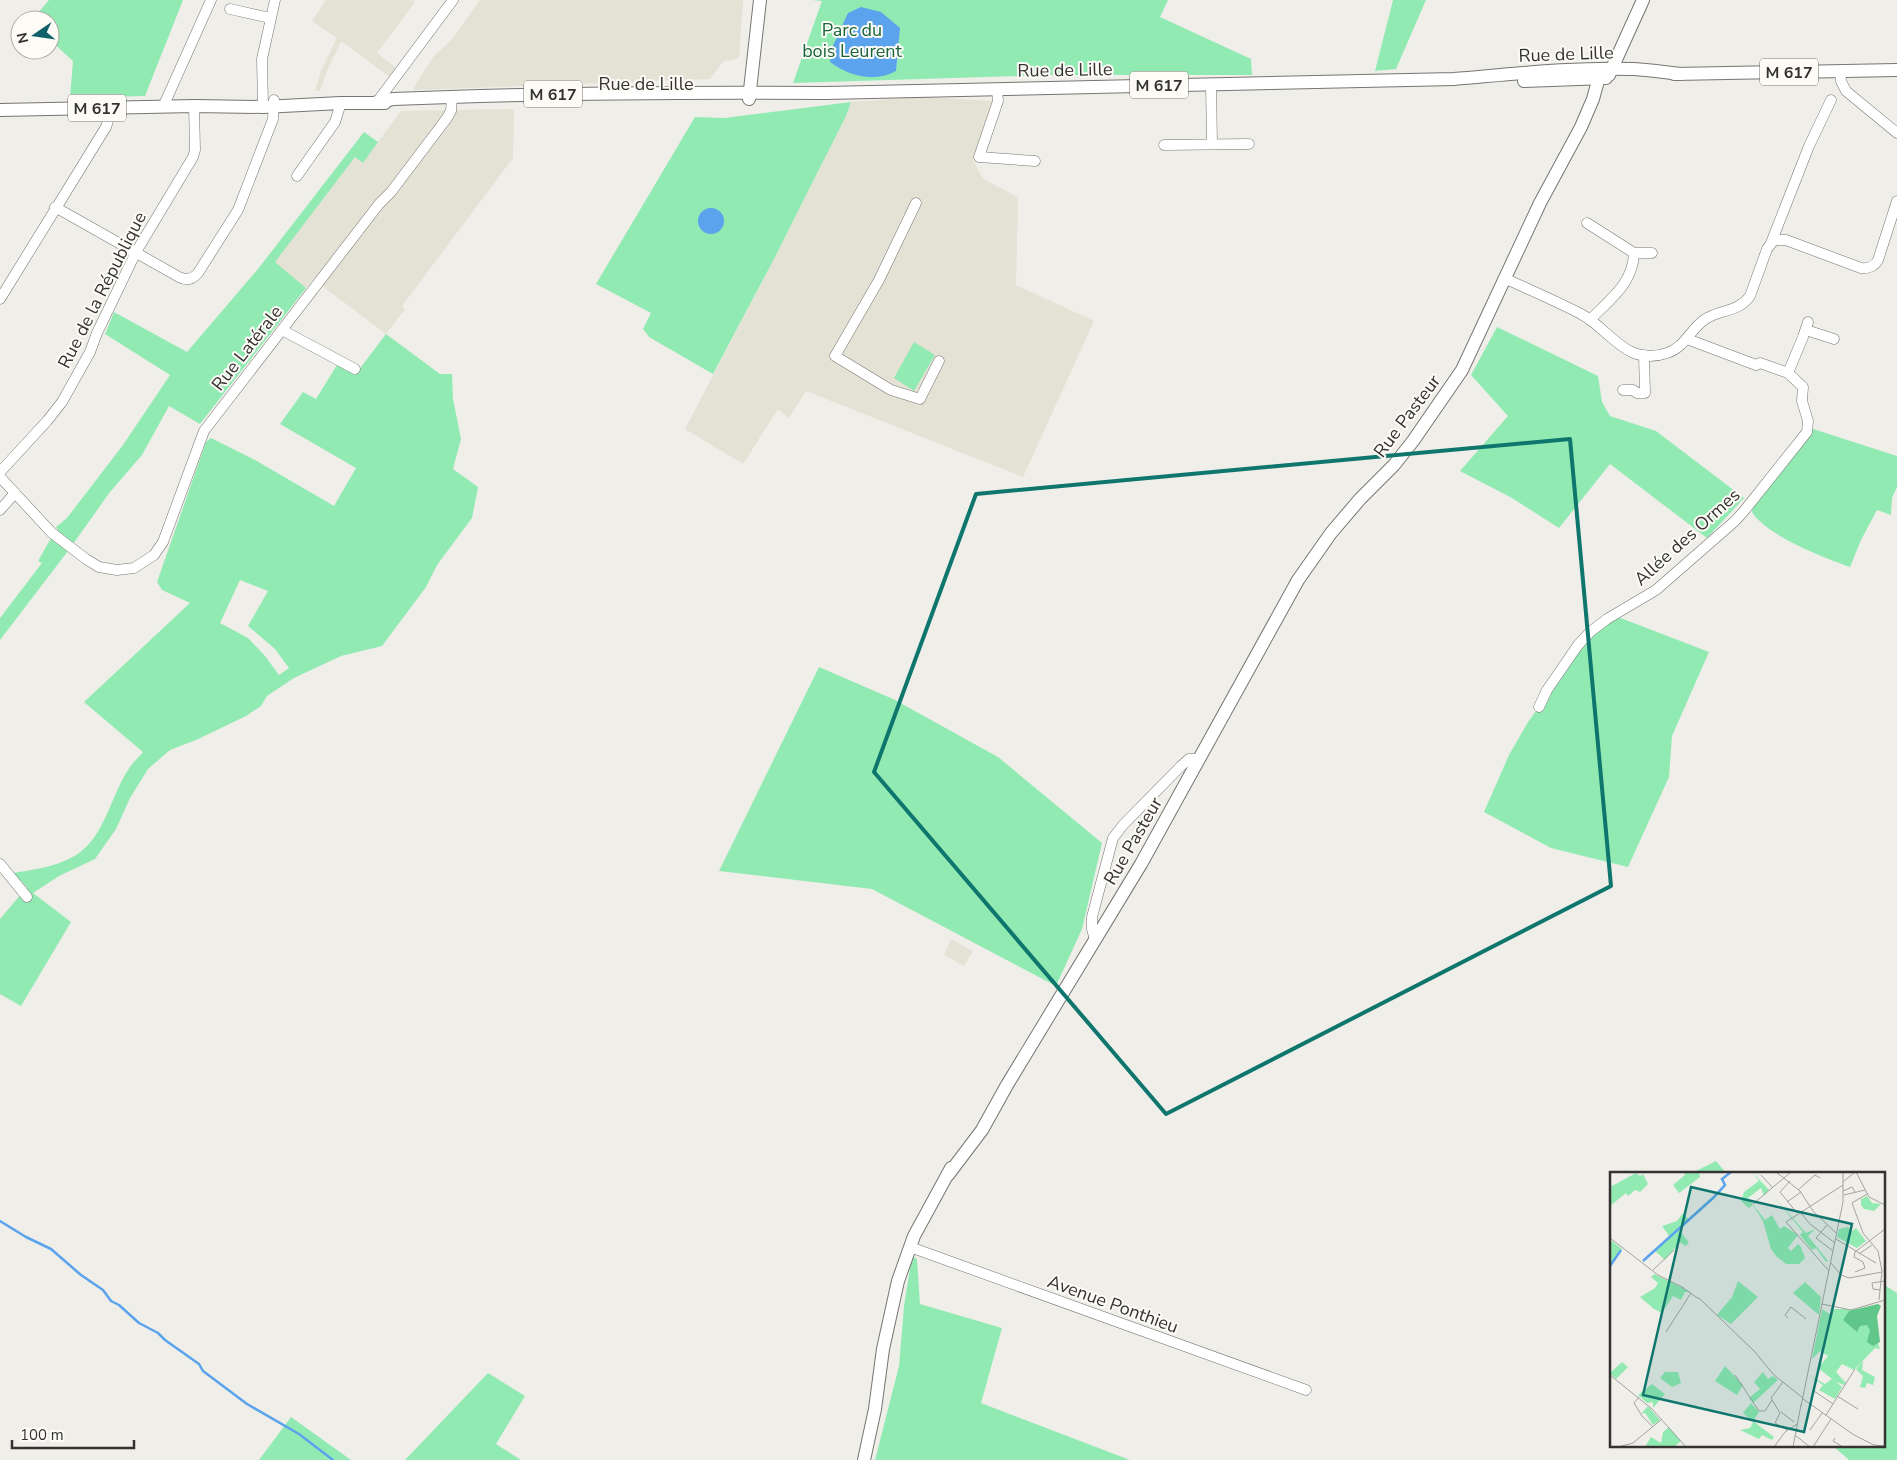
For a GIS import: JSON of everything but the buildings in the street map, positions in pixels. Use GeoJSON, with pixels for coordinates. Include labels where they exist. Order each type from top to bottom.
{"type":"FeatureCollection","features":[{"type":"Feature","properties":{"kind":"main road"},"geometry":{"type":"LineString","coordinates":[[750,96],[760,0]]}},
{"type":"Feature","properties":{"kind":"main road","name":"Rue Pasteur"},"geometry":{"type":"LineString","coordinates":[[864,1460],[875,1409],[883,1390],[887,1368],[889,1323],[898,1281],[920,1223],[948,1175],[957,1154],[1007,1085],[1141,864],[1280,610],[1315,554],[1355,505],[1394,465],[1453,385],[1473,349],[1540,203],[1581,126],[1643,0]]}},
{"type":"Feature","properties":{"kind":"main road","name":"Rue de Lille"},"geometry":{"type":"LineString","coordinates":[[0,110],[377,102],[393,99],[750,96],[1454,79],[1525,82],[1637,69],[1680,74],[1897,70]]}},
{"type":"Feature","properties":{"kind":"street"},"geometry":{"type":"LineString","coordinates":[[163,107],[211,0]]}},
{"type":"Feature","properties":{"kind":"street"},"geometry":{"type":"LineString","coordinates":[[55,207],[179,277],[190,279],[198,273],[236,214],[271,124],[262,59],[275,0]]}},
{"type":"Feature","properties":{"kind":"street"},"geometry":{"type":"LineString","coordinates":[[377,102],[453,0]]}},
{"type":"Feature","properties":{"kind":"street"},"geometry":{"type":"LineString","coordinates":[[230,8],[270,18]]}},
{"type":"Feature","properties":{"kind":"street"},"geometry":{"type":"LineString","coordinates":[[1840,71],[1844,89],[1897,133]]}},
{"type":"Feature","properties":{"kind":"street"},"geometry":{"type":"LineString","coordinates":[[1212,84],[1212,144]]}},
{"type":"Feature","properties":{"kind":"street"},"geometry":{"type":"LineString","coordinates":[[997,89],[998,101],[979,157],[1035,160]]}},
{"type":"Feature","properties":{"kind":"street","name":"Rue Latérale"},"geometry":{"type":"LineString","coordinates":[[0,477],[52,533],[91,562],[111,570],[134,568],[154,555],[163,542],[202,434],[379,204],[392,192],[449,115],[452,100]]}},
{"type":"Feature","properties":{"kind":"street"},"geometry":{"type":"LineString","coordinates":[[1504,278],[1580,314],[1590,320],[1619,346],[1644,355],[1669,353],[1679,347],[1706,319],[1714,314],[1738,308],[1750,296],[1809,146],[1831,100]]}},
{"type":"Feature","properties":{"kind":"street"},"geometry":{"type":"LineString","coordinates":[[296,176],[335,122],[341,103]]}},
{"type":"Feature","properties":{"kind":"street","name":"Rue de la République"},"geometry":{"type":"LineString","coordinates":[[0,472],[62,402],[90,352],[97,332],[136,252],[194,154],[194,106]]}},
{"type":"Feature","properties":{"kind":"street"},"geometry":{"type":"LineString","coordinates":[[0,300],[55,207],[106,127],[112,108]]}},
{"type":"Feature","properties":{"kind":"street"},"geometry":{"type":"LineString","coordinates":[[1164,145],[1250,144]]}},
{"type":"Feature","properties":{"kind":"street"},"geometry":{"type":"LineString","coordinates":[[1771,242],[1778,239],[1786,240],[1861,268],[1868,268],[1878,260],[1897,201]]}},
{"type":"Feature","properties":{"kind":"street"},"geometry":{"type":"LineString","coordinates":[[916,203],[879,280],[835,356],[891,390],[920,399],[939,361]]}},
{"type":"Feature","properties":{"kind":"street"},"geometry":{"type":"LineString","coordinates":[[1587,223],[1634,253],[1652,253]]}},
{"type":"Feature","properties":{"kind":"street"},"geometry":{"type":"LineString","coordinates":[[1590,320],[1629,278],[1634,253]]}},
{"type":"Feature","properties":{"kind":"street"},"geometry":{"type":"LineString","coordinates":[[1687,339],[1756,365],[1760,363],[1788,373],[1807,326],[1834,339]]}},
{"type":"Feature","properties":{"kind":"street"},"geometry":{"type":"LineString","coordinates":[[282,330],[355,369]]}},
{"type":"Feature","properties":{"kind":"street"},"geometry":{"type":"LineString","coordinates":[[1623,390],[1650,394],[1644,355]]}},
{"type":"Feature","properties":{"kind":"street","name":"Allée des Ormes"},"geometry":{"type":"LineString","coordinates":[[1538,707],[1547,690],[1586,636],[1607,619],[1656,590],[1735,521],[1804,437],[1808,421],[1802,401],[1803,390],[1788,373]]}},
{"type":"Feature","properties":{"kind":"street"},"geometry":{"type":"LineString","coordinates":[[0,510],[15,493]]}},
{"type":"Feature","properties":{"kind":"street","name":"Rue Pasteur"},"geometry":{"type":"LineString","coordinates":[[1095,940],[1092,929],[1092,917],[1113,838],[1123,825],[1180,766],[1189,759],[1200,759]]}},
{"type":"Feature","properties":{"kind":"street"},"geometry":{"type":"LineString","coordinates":[[0,864],[27,897]]}},
{"type":"Feature","properties":{"kind":"street","name":"Avenue Ponthieu"},"geometry":{"type":"LineString","coordinates":[[910,1247],[1306,1390]]}},
{"type":"Feature","properties":{"kind":"highlighted area"},"geometry":{"type":"Polygon","coordinates":[[[1570,439],[1611,886],[1166,1114],[874,772],[976,494],[1570,439]]]}},
{"type":"Feature","properties":{"kind":"shaded area"},"geometry":{"type":"Polygon","coordinates":[[[326,0],[413,0],[415,2],[377,53],[396,68],[390,77],[341,41],[320,91],[315,91],[321,71],[337,38],[312,21],[326,0]]]}},
{"type":"Feature","properties":{"kind":"shaded area"},"geometry":{"type":"Polygon","coordinates":[[[480,0],[743,0],[739,58],[723,62],[710,79],[414,90],[433,57],[452,39],[480,0]]]}},
{"type":"Feature","properties":{"kind":"shaded area"},"geometry":{"type":"Polygon","coordinates":[[[921,97],[993,101],[973,160],[983,179],[1018,197],[1016,285],[1094,321],[1023,477],[806,391],[789,418],[778,409],[743,464],[685,429],[774,259],[846,116],[851,102],[921,97]]]}},
{"type":"Feature","properties":{"kind":"shaded area"},"geometry":{"type":"Polygon","coordinates":[[[514,109],[513,158],[402,306],[405,309],[386,334],[313,279],[306,288],[274,262],[355,157],[363,162],[401,111],[514,109]]]}},
{"type":"Feature","properties":{"kind":"shaded area"},"geometry":{"type":"Polygon","coordinates":[[[951,939],[973,951],[964,966],[944,955],[951,939]]]}},
{"type":"Feature","properties":{"kind":"green space"},"geometry":{"type":"Polygon","coordinates":[[[49,0],[183,0],[145,96],[70,98],[73,61],[60,49],[60,10],[40,10],[49,0]]]}},
{"type":"Feature","properties":{"kind":"green space","name":"Parc du bois Leurent"},"geometry":{"type":"Polygon","coordinates":[[[812,0],[1168,0],[1160,17],[1251,59],[1252,75],[1052,75],[793,83],[822,1],[812,0]]]}},
{"type":"Feature","properties":{"kind":"green space"},"geometry":{"type":"Polygon","coordinates":[[[1393,0],[1426,0],[1396,69],[1375,71],[1393,0]]]}},
{"type":"Feature","properties":{"kind":"green space"},"geometry":{"type":"Polygon","coordinates":[[[851,102],[846,116],[774,259],[713,374],[649,337],[643,329],[651,313],[596,284],[695,117],[724,118],[851,102]]]}},
{"type":"Feature","properties":{"kind":"green space"},"geometry":{"type":"Polygon","coordinates":[[[364,132],[378,142],[363,163],[355,157],[275,262],[306,288],[200,424],[169,406],[142,455],[110,492],[0,640],[0,618],[42,563],[38,561],[50,540],[60,534],[56,527],[67,518],[123,445],[170,375],[105,334],[114,312],[187,352],[258,269],[364,132]]]}},
{"type":"Feature","properties":{"kind":"green space"},"geometry":{"type":"Polygon","coordinates":[[[1497,327],[1598,376],[1602,402],[1610,416],[1656,431],[1744,498],[1707,538],[1610,464],[1559,528],[1512,498],[1460,471],[1508,416],[1471,375],[1497,327]]]}},
{"type":"Feature","properties":{"kind":"green space"},"geometry":{"type":"Polygon","coordinates":[[[386,334],[440,374],[452,374],[453,399],[461,439],[453,469],[478,487],[472,518],[437,565],[426,587],[382,646],[341,656],[294,678],[267,696],[261,706],[246,716],[170,750],[148,769],[130,798],[116,829],[95,859],[59,876],[33,893],[71,922],[21,1006],[0,994],[0,919],[27,887],[13,873],[43,868],[63,862],[81,852],[100,828],[123,778],[143,752],[84,702],[190,603],[162,590],[157,582],[206,442],[211,438],[255,460],[334,506],[356,468],[280,424],[303,392],[316,399],[337,365],[355,375],[386,334]],[[240,580],[220,623],[248,638],[279,675],[289,668],[275,649],[248,626],[268,591],[240,580]]]}},
{"type":"Feature","properties":{"kind":"green space"},"geometry":{"type":"Polygon","coordinates":[[[914,342],[935,355],[914,391],[894,378],[914,342]]]}},
{"type":"Feature","properties":{"kind":"green space"},"geometry":{"type":"Polygon","coordinates":[[[1810,428],[1897,456],[1897,487],[1892,498],[1891,515],[1877,510],[1861,540],[1850,567],[1796,545],[1759,521],[1752,512],[1753,505],[1810,428]]]}},
{"type":"Feature","properties":{"kind":"green space"},"geometry":{"type":"Polygon","coordinates":[[[1615,617],[1709,652],[1672,736],[1669,777],[1628,867],[1551,848],[1484,812],[1509,755],[1528,722],[1586,642],[1615,617]]]}},
{"type":"Feature","properties":{"kind":"green space"},"geometry":{"type":"Polygon","coordinates":[[[819,667],[893,699],[998,757],[1102,843],[1082,929],[1056,986],[872,889],[719,871],[819,667]]]}},
{"type":"Feature","properties":{"kind":"green space"},"geometry":{"type":"Polygon","coordinates":[[[1716,1161],[1725,1172],[1694,1172],[1716,1161]]]}},
{"type":"Feature","properties":{"kind":"green space"},"geometry":{"type":"Polygon","coordinates":[[[912,1256],[917,1259],[920,1304],[1002,1328],[981,1403],[1130,1460],[875,1460],[899,1366],[904,1306],[912,1256]]]}},
{"type":"Feature","properties":{"kind":"green space"},"geometry":{"type":"Polygon","coordinates":[[[1884,1285],[1897,1293],[1897,1460],[1849,1460],[1835,1448],[1884,1448],[1884,1285]]]}},
{"type":"Feature","properties":{"kind":"green space"},"geometry":{"type":"Polygon","coordinates":[[[488,1373],[525,1396],[496,1444],[521,1460],[405,1460],[488,1373]]]}},
{"type":"Feature","properties":{"kind":"green space"},"geometry":{"type":"Polygon","coordinates":[[[291,1417],[351,1460],[259,1460],[291,1417]]]}},
{"type":"Feature","properties":{"kind":"water"},"geometry":{"type":"Polygon","coordinates":[[[861,7],[881,12],[900,28],[896,71],[888,75],[870,77],[853,74],[830,62],[831,50],[848,13],[861,7]]]}},
{"type":"Feature","properties":{"kind":"water"},"geometry":{"type":"Polygon","coordinates":[[[711,208],[720,212],[724,221],[720,230],[711,234],[702,230],[698,221],[702,212],[711,208]]]}},
{"type":"Feature","properties":{"kind":"waterway"},"geometry":{"type":"LineString","coordinates":[[0,1221],[26,1237],[51,1249],[81,1275],[103,1290],[111,1301],[119,1305],[139,1323],[158,1333],[199,1364],[203,1371],[247,1404],[299,1434],[333,1460]]}}]}
